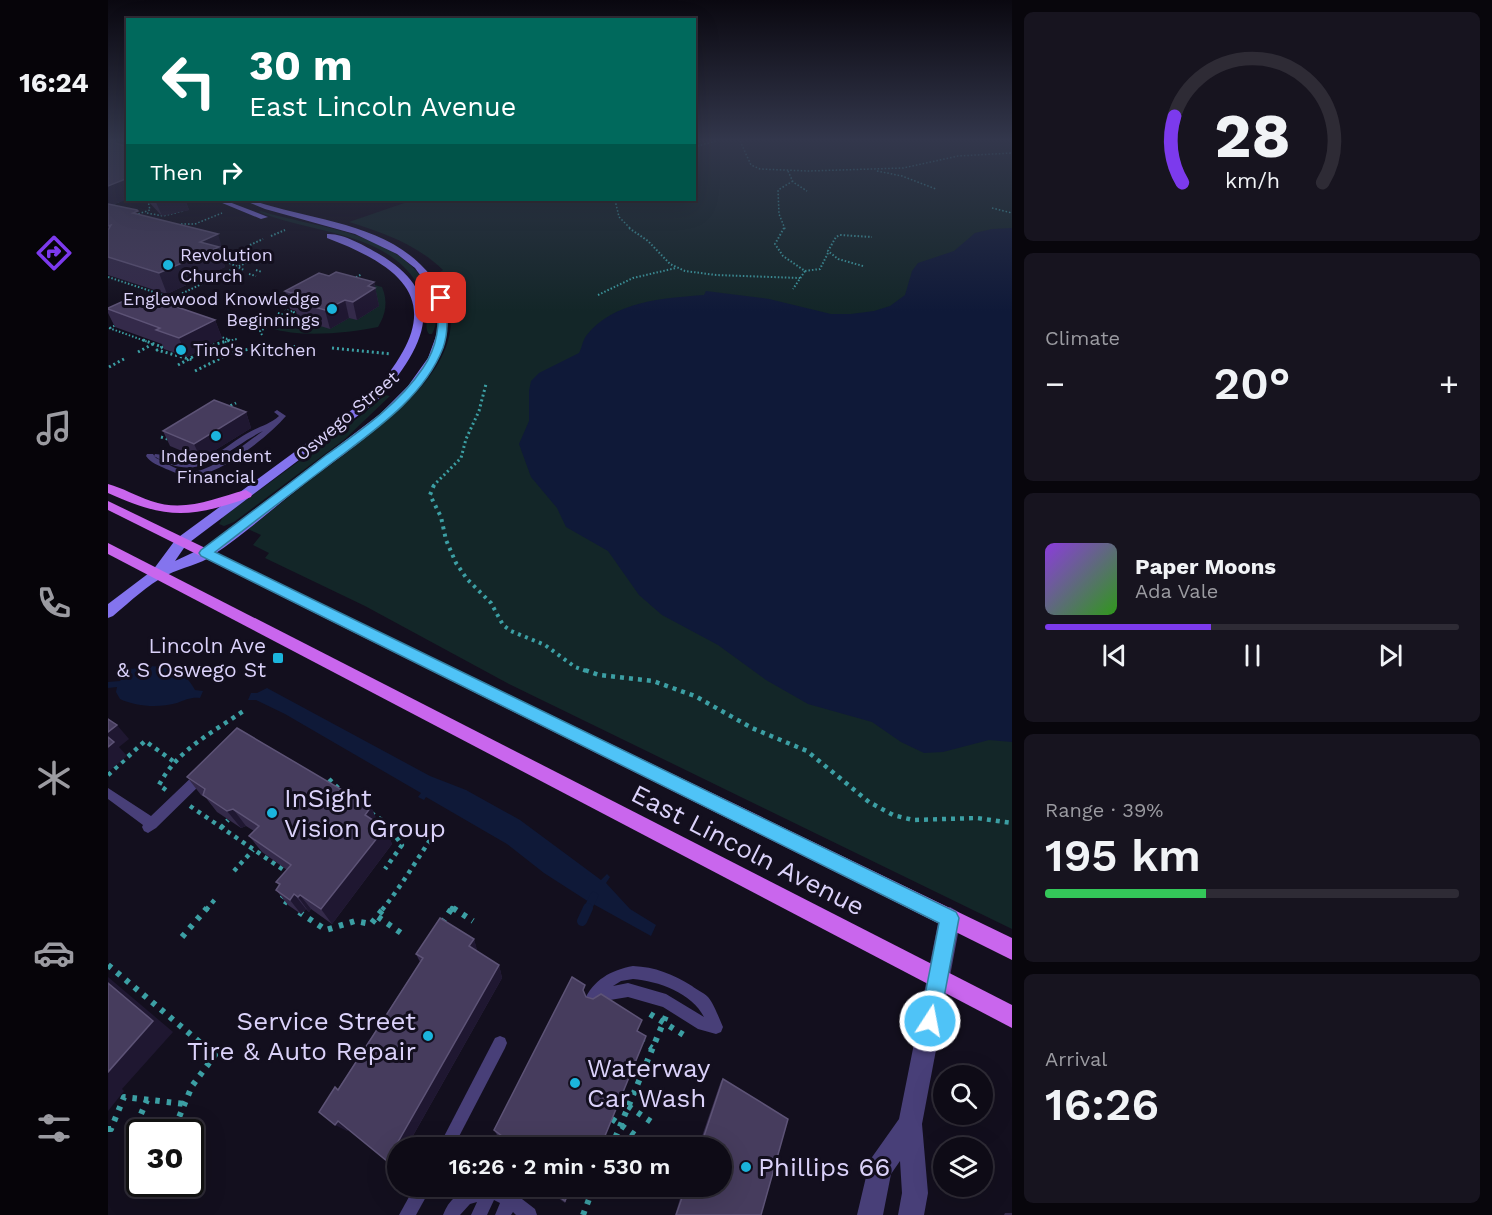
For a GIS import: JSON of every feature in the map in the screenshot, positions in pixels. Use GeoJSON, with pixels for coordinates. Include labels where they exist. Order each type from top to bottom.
{"type":"FeatureCollection","features":[{"type":"Feature","properties":{"kind":"main road"},"geometry":{"type":"LineString","coordinates":[[224,201],[246,205]]}},
{"type":"Feature","properties":{"kind":"main road","name":"Oswego Street"},"geometry":{"type":"LineString","coordinates":[[158,574],[181,542],[347,420],[381,392],[408,358],[421,320],[418,303],[410,284],[398,269],[378,255],[246,205]]}},
{"type":"Feature","properties":{"kind":"main road","name":"Oswego Street"},"geometry":{"type":"LineString","coordinates":[[108,612],[158,574],[206,553],[371,427],[396,405],[428,368],[438,347],[444,324],[442,305],[434,284],[418,266],[398,251],[362,235],[246,205]]}},
{"type":"Feature","properties":{"kind":"main road"},"geometry":{"type":"LineString","coordinates":[[108,488],[147,507],[176,511],[197,510],[246,494]]}},
{"type":"Feature","properties":{"kind":"main road","name":"East Lincoln Avenue"},"geometry":{"type":"LineString","coordinates":[[108,505],[1012,949]]}},
{"type":"Feature","properties":{"kind":"main road","name":"East Lincoln Avenue"},"geometry":{"type":"LineString","coordinates":[[108,548],[1012,1017]]}},
{"type":"Feature","properties":{"kind":"street"},"geometry":{"type":"LineString","coordinates":[[911,1215],[915,1193],[910,1124],[950,918]]}},
{"type":"Feature","properties":{"kind":"street"},"geometry":{"type":"LineString","coordinates":[[870,1215],[879,1169],[910,1124]]}},
{"type":"Feature","properties":{"kind":"lane"},"geometry":{"type":"LineString","coordinates":[[150,456],[153,460],[179,471],[200,473],[220,464],[262,434],[283,416],[277,412]]}},
{"type":"Feature","properties":{"kind":"lane"},"geometry":{"type":"LineString","coordinates":[[108,792],[150,826],[210,766]]}},
{"type":"Feature","properties":{"kind":"lane"},"geometry":{"type":"LineString","coordinates":[[650,973],[680,986],[702,1001],[716,1027],[698,1022],[666,1001],[628,990],[593,998],[599,987],[608,980],[629,974],[650,973]]}},
{"type":"Feature","properties":{"kind":"lane"},"geometry":{"type":"LineString","coordinates":[[451,1137],[500,1043]]}},
{"type":"Feature","properties":{"kind":"lane"},"geometry":{"type":"LineString","coordinates":[[407,1215],[418,1197]]}},
{"type":"Feature","properties":{"kind":"lane"},"geometry":{"type":"LineString","coordinates":[[451,1215],[460,1200],[466,1197]]}},
{"type":"Feature","properties":{"kind":"lane"},"geometry":{"type":"LineString","coordinates":[[479,1215],[501,1197],[528,1215]]}},
{"type":"Feature","properties":{"kind":"path"},"geometry":{"type":"LineString","coordinates":[[778,198],[779,213],[785,230],[775,244],[785,257],[805,271],[820,269],[835,238],[840,235],[872,237]]}},
{"type":"Feature","properties":{"kind":"path"},"geometry":{"type":"LineString","coordinates":[[108,207],[120,201]]}},
{"type":"Feature","properties":{"kind":"path"},"geometry":{"type":"LineString","coordinates":[[148,201],[152,206],[148,212]]}},
{"type":"Feature","properties":{"kind":"path"},"geometry":{"type":"LineString","coordinates":[[615,201],[615,207],[622,222],[654,245],[666,260],[678,268]]}},
{"type":"Feature","properties":{"kind":"path"},"geometry":{"type":"LineString","coordinates":[[992,208],[1012,213]]}},
{"type":"Feature","properties":{"kind":"path"},"geometry":{"type":"LineString","coordinates":[[140,211],[162,216]]}},
{"type":"Feature","properties":{"kind":"path"},"geometry":{"type":"LineString","coordinates":[[156,220],[168,214],[183,211]]}},
{"type":"Feature","properties":{"kind":"path"},"geometry":{"type":"LineString","coordinates":[[181,225],[195,224],[227,211]]}},
{"type":"Feature","properties":{"kind":"path"},"geometry":{"type":"LineString","coordinates":[[146,219],[134,216],[148,212]]}},
{"type":"Feature","properties":{"kind":"path"},"geometry":{"type":"LineString","coordinates":[[271,236],[285,230]]}},
{"type":"Feature","properties":{"kind":"path"},"geometry":{"type":"LineString","coordinates":[[250,245],[263,239]]}},
{"type":"Feature","properties":{"kind":"path"},"geometry":{"type":"LineString","coordinates":[[225,249],[233,246]]}},
{"type":"Feature","properties":{"kind":"path"},"geometry":{"type":"LineString","coordinates":[[217,247],[253,257]]}},
{"type":"Feature","properties":{"kind":"path"},"geometry":{"type":"LineString","coordinates":[[222,260],[242,248]]}},
{"type":"Feature","properties":{"kind":"path"},"geometry":{"type":"LineString","coordinates":[[828,253],[842,261],[863,267]]}},
{"type":"Feature","properties":{"kind":"path"},"geometry":{"type":"LineString","coordinates":[[222,260],[258,255]]}},
{"type":"Feature","properties":{"kind":"path"},"geometry":{"type":"LineString","coordinates":[[153,307],[256,258],[253,257]]}},
{"type":"Feature","properties":{"kind":"path"},"geometry":{"type":"LineString","coordinates":[[222,260],[244,270]]}},
{"type":"Feature","properties":{"kind":"path"},"geometry":{"type":"LineString","coordinates":[[598,295],[630,279],[678,268],[707,273],[800,278]]}},
{"type":"Feature","properties":{"kind":"path"},"geometry":{"type":"LineString","coordinates":[[232,270],[239,272]]}},
{"type":"Feature","properties":{"kind":"path"},"geometry":{"type":"LineString","coordinates":[[256,270],[262,272]]}},
{"type":"Feature","properties":{"kind":"path"},"geometry":{"type":"LineString","coordinates":[[793,289],[805,271]]}},
{"type":"Feature","properties":{"kind":"path"},"geometry":{"type":"LineString","coordinates":[[214,272],[222,275]]}},
{"type":"Feature","properties":{"kind":"path"},"geometry":{"type":"LineString","coordinates":[[249,274],[256,276]]}},
{"type":"Feature","properties":{"kind":"path"},"geometry":{"type":"LineString","coordinates":[[352,280],[362,274]]}},
{"type":"Feature","properties":{"kind":"path"},"geometry":{"type":"LineString","coordinates":[[108,277],[172,298]]}},
{"type":"Feature","properties":{"kind":"path"},"geometry":{"type":"LineString","coordinates":[[262,335],[260,331],[294,312],[287,310],[298,306]]}},
{"type":"Feature","properties":{"kind":"path"},"geometry":{"type":"LineString","coordinates":[[278,313],[287,316]]}},
{"type":"Feature","properties":{"kind":"path"},"geometry":{"type":"LineString","coordinates":[[109,328],[119,324]]}},
{"type":"Feature","properties":{"kind":"path"},"geometry":{"type":"LineString","coordinates":[[109,328],[162,347],[157,350],[191,360]]}},
{"type":"Feature","properties":{"kind":"path"},"geometry":{"type":"LineString","coordinates":[[108,334],[116,331]]}},
{"type":"Feature","properties":{"kind":"path"},"geometry":{"type":"LineString","coordinates":[[214,334],[230,340]]}},
{"type":"Feature","properties":{"kind":"path"},"geometry":{"type":"LineString","coordinates":[[178,365],[191,360],[224,338]]}},
{"type":"Feature","properties":{"kind":"path"},"geometry":{"type":"LineString","coordinates":[[213,346],[237,339]]}},
{"type":"Feature","properties":{"kind":"path"},"geometry":{"type":"LineString","coordinates":[[138,352],[153,344]]}},
{"type":"Feature","properties":{"kind":"path"},"geometry":{"type":"LineString","coordinates":[[195,371],[238,350],[263,346]]}},
{"type":"Feature","properties":{"kind":"path"},"geometry":{"type":"LineString","coordinates":[[283,346],[308,347]]}},
{"type":"Feature","properties":{"kind":"path"},"geometry":{"type":"LineString","coordinates":[[332,348],[381,352],[395,357]]}},
{"type":"Feature","properties":{"kind":"path"},"geometry":{"type":"LineString","coordinates":[[109,366],[124,359]]}},
{"type":"Feature","properties":{"kind":"path"},"geometry":{"type":"LineString","coordinates":[[486,384],[479,411],[466,439],[461,458],[457,465],[436,483],[430,495],[441,517],[446,540],[456,563],[467,579],[491,603],[506,628],[545,645],[584,671],[599,675],[641,679],[673,687],[706,702],[752,728],[796,745],[815,757],[868,802],[888,813],[913,820],[973,818],[1012,823]]}},
{"type":"Feature","properties":{"kind":"path"},"geometry":{"type":"LineString","coordinates":[[219,413],[236,403]]}},
{"type":"Feature","properties":{"kind":"path"},"geometry":{"type":"LineString","coordinates":[[161,437],[171,440]]}},
{"type":"Feature","properties":{"kind":"path"},"geometry":{"type":"LineString","coordinates":[[169,792],[159,785],[173,761],[245,710]]}},
{"type":"Feature","properties":{"kind":"path"},"geometry":{"type":"LineString","coordinates":[[108,775],[145,741],[173,761]]}},
{"type":"Feature","properties":{"kind":"path"},"geometry":{"type":"LineString","coordinates":[[328,779],[343,793]]}},
{"type":"Feature","properties":{"kind":"path"},"geometry":{"type":"LineString","coordinates":[[187,804],[297,880]]}},
{"type":"Feature","properties":{"kind":"path"},"geometry":{"type":"LineString","coordinates":[[366,810],[387,825],[402,845],[385,868]]}},
{"type":"Feature","properties":{"kind":"path"},"geometry":{"type":"LineString","coordinates":[[221,828],[228,820]]}},
{"type":"Feature","properties":{"kind":"path"},"geometry":{"type":"LineString","coordinates":[[286,893],[281,899],[326,930],[355,921],[371,924],[402,885],[418,856],[441,824]]}},
{"type":"Feature","properties":{"kind":"path"},"geometry":{"type":"LineString","coordinates":[[383,830],[387,825]]}},
{"type":"Feature","properties":{"kind":"path"},"geometry":{"type":"LineString","coordinates":[[234,871],[253,850]]}},
{"type":"Feature","properties":{"kind":"path"},"geometry":{"type":"LineString","coordinates":[[182,937],[217,897]]}},
{"type":"Feature","properties":{"kind":"path"},"geometry":{"type":"LineString","coordinates":[[440,925],[452,908],[473,921]]}},
{"type":"Feature","properties":{"kind":"path"},"geometry":{"type":"LineString","coordinates":[[378,917],[404,935]]}},
{"type":"Feature","properties":{"kind":"path"},"geometry":{"type":"LineString","coordinates":[[108,965],[215,1055],[195,1080],[178,1119]]}},
{"type":"Feature","properties":{"kind":"path"},"geometry":{"type":"LineString","coordinates":[[125,990],[130,984]]}},
{"type":"Feature","properties":{"kind":"path"},"geometry":{"type":"LineString","coordinates":[[615,1137],[668,1010]]}},
{"type":"Feature","properties":{"kind":"path"},"geometry":{"type":"LineString","coordinates":[[647,1012],[687,1037]]}},
{"type":"Feature","properties":{"kind":"path"},"geometry":{"type":"LineString","coordinates":[[635,1037],[652,1048]]}},
{"type":"Feature","properties":{"kind":"path"},"geometry":{"type":"LineString","coordinates":[[108,1129],[111,1129],[124,1097],[185,1104]]}},
{"type":"Feature","properties":{"kind":"path"},"geometry":{"type":"LineString","coordinates":[[139,1119],[147,1099]]}},
{"type":"Feature","properties":{"kind":"path"},"geometry":{"type":"LineString","coordinates":[[628,1106],[656,1125]]}},
{"type":"Feature","properties":{"kind":"path"},"geometry":{"type":"LineString","coordinates":[[612,1119],[638,1137]]}},
{"type":"Feature","properties":{"kind":"path"},"geometry":{"type":"LineString","coordinates":[[583,1215],[590,1197]]}},
{"type":"Feature","properties":{"kind":"green space"},"geometry":{"type":"Polygon","coordinates":[[[1012,198],[1012,929],[509,684],[365,606],[265,558],[269,553],[253,545],[261,535],[248,529],[404,405],[425,382],[442,357],[450,331],[448,304],[434,276],[443,270],[411,246],[349,222],[410,201],[1012,198]]]}},
{"type":"Feature","properties":{"kind":"green space"},"geometry":{"type":"Polygon","coordinates":[[[259,212],[356,236],[380,245],[400,257],[418,273],[431,294],[436,309],[432,334],[429,334],[427,329],[426,308],[418,285],[402,265],[385,252],[344,236],[279,219],[259,212]]]}},
{"type":"Feature","properties":{"kind":"green space"},"geometry":{"type":"Polygon","coordinates":[[[355,280],[382,287],[385,307],[378,327],[339,333],[310,334],[271,328],[355,280]]]}},
{"type":"Feature","properties":{"kind":"green space"},"geometry":{"type":"Polygon","coordinates":[[[385,395],[390,396],[345,439],[234,522],[224,526],[219,524],[223,517],[359,417],[385,395]]]}},
{"type":"Feature","properties":{"kind":"water"},"geometry":{"type":"Polygon","coordinates":[[[1012,228],[1012,742],[989,740],[943,752],[924,753],[901,742],[872,722],[808,704],[766,680],[718,645],[662,615],[639,595],[608,551],[566,527],[557,508],[531,477],[519,444],[529,421],[531,381],[539,373],[579,353],[586,336],[610,315],[625,308],[656,300],[704,295],[706,291],[769,299],[831,314],[874,311],[890,306],[905,295],[912,271],[918,263],[954,251],[975,233],[1012,228]]]}},
{"type":"Feature","properties":{"kind":"water"},"geometry":{"type":"Polygon","coordinates":[[[146,666],[174,670],[186,678],[195,690],[203,691],[200,698],[191,698],[163,706],[148,706],[120,699],[116,692],[117,687],[108,688],[108,682],[120,681],[129,667],[132,669],[146,666]]]}},
{"type":"Feature","properties":{"kind":"water"},"geometry":{"type":"Polygon","coordinates":[[[267,688],[430,776],[466,790],[520,820],[601,880],[607,874],[610,877],[606,883],[630,909],[656,925],[651,936],[586,900],[544,873],[507,844],[426,797],[424,800],[418,797],[421,793],[285,714],[256,700],[248,700],[251,693],[267,688]]]}},
{"type":"Feature","properties":{"kind":"building"},"geometry":{"type":"Polygon","coordinates":[[[108,204],[138,211],[133,213],[218,234],[200,242],[219,247],[159,273],[108,257],[108,230],[111,225],[108,226],[108,204]]]}},
{"type":"Feature","properties":{"kind":"building"},"geometry":{"type":"Polygon","coordinates":[[[336,272],[374,282],[368,286],[375,288],[353,302],[345,300],[325,310],[293,301],[302,296],[285,291],[319,273],[329,276],[336,272]]]}},
{"type":"Feature","properties":{"kind":"building"},"geometry":{"type":"Polygon","coordinates":[[[139,294],[215,320],[179,338],[156,330],[160,328],[108,309],[139,294]]]}},
{"type":"Feature","properties":{"kind":"building"},"geometry":{"type":"Polygon","coordinates":[[[214,400],[246,412],[194,444],[163,431],[214,400]]]}},
{"type":"Feature","properties":{"kind":"building"},"geometry":{"type":"Polygon","coordinates":[[[108,719],[117,725],[108,732],[108,719]]]}},
{"type":"Feature","properties":{"kind":"building"},"geometry":{"type":"Polygon","coordinates":[[[237,728],[371,807],[365,815],[385,828],[321,909],[300,895],[298,897],[294,894],[290,900],[276,890],[280,884],[276,882],[291,865],[249,836],[259,826],[233,809],[227,811],[203,795],[205,789],[187,777],[237,728]]]}},
{"type":"Feature","properties":{"kind":"building"},"geometry":{"type":"Polygon","coordinates":[[[108,737],[114,742],[108,747],[108,737]]]}},
{"type":"Feature","properties":{"kind":"building","name":"Service Street Tire & Auto Repair"},"geometry":{"type":"Polygon","coordinates":[[[440,918],[474,939],[469,946],[499,965],[401,1137],[387,1137],[387,1161],[338,1121],[335,1125],[319,1112],[335,1087],[338,1090],[423,958],[416,954],[440,918]]]}},
{"type":"Feature","properties":{"kind":"building","name":"Waterway Car Wash"},"geometry":{"type":"Polygon","coordinates":[[[572,977],[585,985],[583,990],[586,997],[593,999],[601,994],[642,1020],[637,1031],[646,1036],[605,1137],[503,1137],[494,1130],[572,977]]]}},
{"type":"Feature","properties":{"kind":"building"},"geometry":{"type":"Polygon","coordinates":[[[108,983],[153,1021],[108,1072],[108,983]]]}},
{"type":"Feature","properties":{"kind":"building","name":"Phillips 66"},"geometry":{"type":"Polygon","coordinates":[[[723,1079],[788,1119],[761,1215],[676,1215],[682,1197],[732,1197],[732,1137],[704,1137],[723,1079]]]}},
{"type":"Feature","properties":{"kind":"waterway"},"geometry":{"type":"LineString","coordinates":[[588,908],[594,896]]}},
{"type":"Feature","properties":{"kind":"waterway"},"geometry":{"type":"LineString","coordinates":[[582,921],[588,908]]}},
{"type":"Feature","properties":{"kind":"place","name":"Revolution Church"},"geometry":{"type":"Point","coordinates":[168,265]}},
{"type":"Feature","properties":{"kind":"place","name":"Englewood Knowledge Beginnings"},"geometry":{"type":"Point","coordinates":[332,309]}},
{"type":"Feature","properties":{"kind":"place","name":"Tino's Kitchen"},"geometry":{"type":"Point","coordinates":[181,350]}},
{"type":"Feature","properties":{"kind":"place","name":"Independent Financial"},"geometry":{"type":"Point","coordinates":[216,436]}},
{"type":"Feature","properties":{"kind":"place","name":"Lincoln Ave & S Oswego St"},"geometry":{"type":"Point","coordinates":[278,658]}},
{"type":"Feature","properties":{"kind":"place","name":"InSight Vision Group"},"geometry":{"type":"Point","coordinates":[272,813]}},
{"type":"Feature","properties":{"kind":"place","name":"Service Street Tire & Auto Repair"},"geometry":{"type":"Point","coordinates":[428,1036]}},
{"type":"Feature","properties":{"kind":"place","name":"Waterway Car Wash"},"geometry":{"type":"Point","coordinates":[575,1083]}},
{"type":"Feature","properties":{"kind":"place","name":"Phillips 66"},"geometry":{"type":"Point","coordinates":[746,1167]}},
{"type":"Feature","properties":{"kind":"route"},"geometry":{"type":"LineString","coordinates":[[441,298],[444,312],[443,332],[428,368],[417,384],[371,427],[206,553],[950,918],[930,1021]]}}]}
